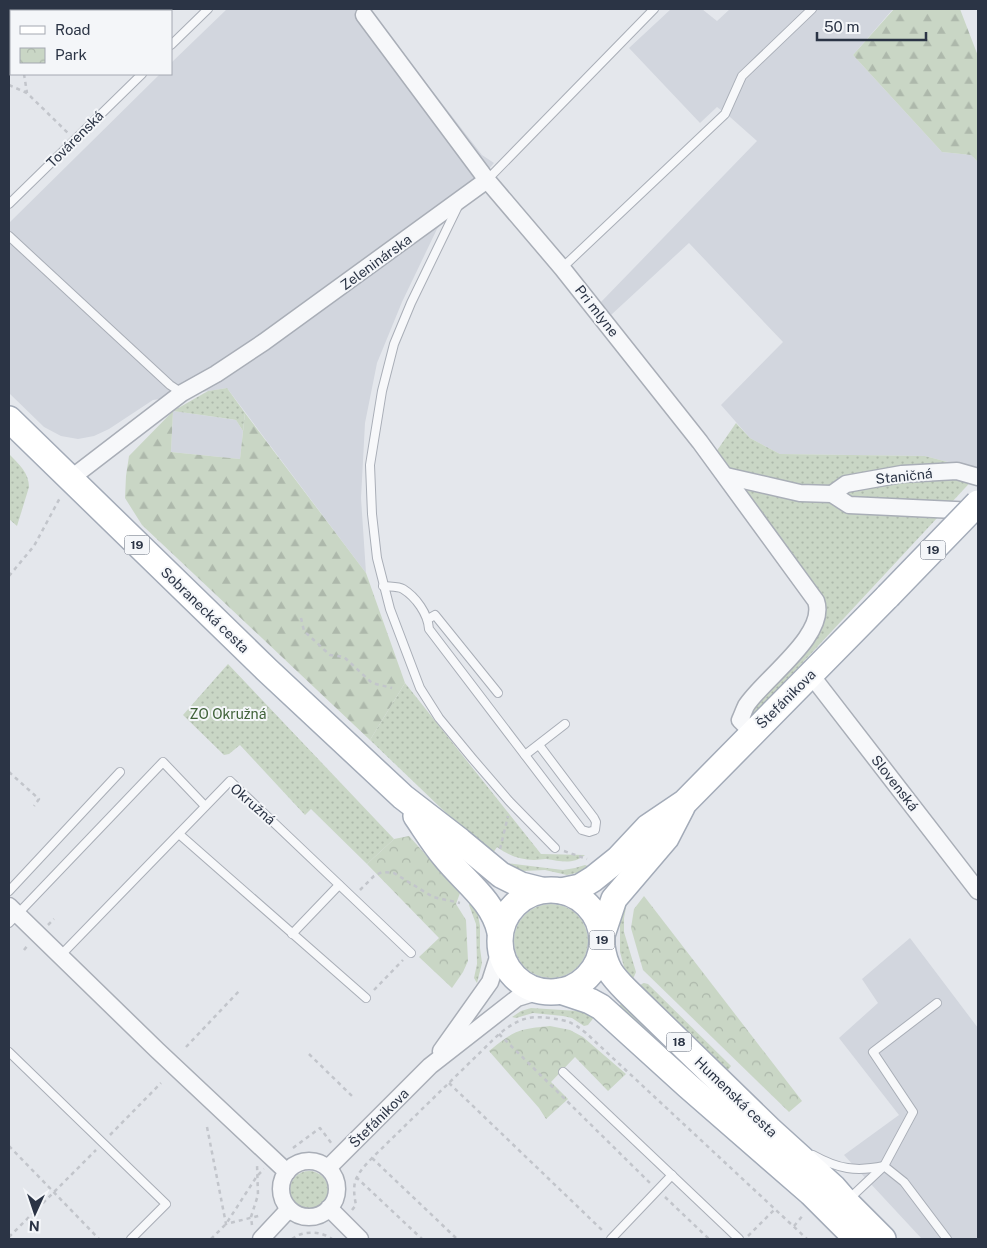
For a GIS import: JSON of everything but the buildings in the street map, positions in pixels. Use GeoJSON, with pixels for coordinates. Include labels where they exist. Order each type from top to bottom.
{"type":"FeatureCollection","features":[{"type":"Feature","properties":{"kind":"main road","name":"Sobranecká cesta"},"geometry":{"type":"LineString","coordinates":[[9,419],[267,670],[403,797],[502,875],[521,885],[551,891]]}},
{"type":"Feature","properties":{"kind":"main road","name":"Štefánikova"},"geometry":{"type":"LineString","coordinates":[[685,802],[978,503]]}},
{"type":"Feature","properties":{"kind":"main road","name":"Sobranecká cesta"},"geometry":{"type":"LineString","coordinates":[[403,797],[445,857],[489,906],[497,920],[500,941]]}},
{"type":"Feature","properties":{"kind":"main road","name":"19"},"geometry":{"type":"LineString","coordinates":[[685,802],[666,838],[614,899],[597,964],[585,979],[569,989],[550,991],[526,986],[514,977],[503,960],[500,941],[507,913],[514,905],[526,896],[580,887],[594,879],[618,859],[648,828],[685,802]]}},
{"type":"Feature","properties":{"kind":"main road","name":"19"},"geometry":{"type":"LineString","coordinates":[[551,891],[578,897],[591,909],[600,926],[602,940]]}},
{"type":"Feature","properties":{"kind":"main road","name":"Humenská cesta"},"geometry":{"type":"LineString","coordinates":[[602,940],[604,960],[611,975],[768,1129],[833,1187],[840,1209],[857,1239]]}},
{"type":"Feature","properties":{"kind":"main road","name":"Humenská cesta"},"geometry":{"type":"LineString","coordinates":[[550,991],[577,996],[601,1007],[688,1086],[811,1192],[840,1209],[883,1239]]}},
{"type":"Feature","properties":{"kind":"street","name":"Pri mlyne"},"geometry":{"type":"LineString","coordinates":[[362,12],[487,180],[562,268],[700,442],[816,601],[819,613],[806,639],[747,705],[740,720],[753,733]]}},
{"type":"Feature","properties":{"kind":"street","name":"Zeleninárska"},"geometry":{"type":"LineString","coordinates":[[70,479],[182,393],[264,342],[487,180]]}},
{"type":"Feature","properties":{"kind":"street","name":"Staničná"},"geometry":{"type":"LineString","coordinates":[[832,494],[846,484],[902,474],[957,471],[978,477]]}},
{"type":"Feature","properties":{"kind":"street","name":"Staničná"},"geometry":{"type":"LineString","coordinates":[[726,476],[800,494],[832,494],[849,504],[978,511]]}},
{"type":"Feature","properties":{"kind":"street","name":"Slovenská"},"geometry":{"type":"LineString","coordinates":[[811,675],[978,892]]}},
{"type":"Feature","properties":{"kind":"street"},"geometry":{"type":"LineString","coordinates":[[12,914],[60,956],[287,1172]]}},
{"type":"Feature","properties":{"kind":"street","name":"Štefánikova"},"geometry":{"type":"LineString","coordinates":[[430,1066],[490,982],[500,941]]}},
{"type":"Feature","properties":{"kind":"street","name":"Štefánikova"},"geometry":{"type":"LineString","coordinates":[[328,1168],[430,1066],[517,998],[550,991]]}},
{"type":"Feature","properties":{"kind":"street"},"geometry":{"type":"LineString","coordinates":[[306,1161],[328,1168],[336,1185],[335,1198],[329,1208],[323,1213],[309,1217],[302,1216],[289,1209],[281,1195],[281,1187],[287,1172],[292,1166],[306,1161]]}},
{"type":"Feature","properties":{"kind":"street"},"geometry":{"type":"LineString","coordinates":[[329,1208],[360,1239]]}},
{"type":"Feature","properties":{"kind":"street"},"geometry":{"type":"LineString","coordinates":[[257,1235],[289,1209]]}},
{"type":"Feature","properties":{"kind":"lane"},"geometry":{"type":"LineString","coordinates":[[172,44],[208,9]]}},
{"type":"Feature","properties":{"kind":"lane","name":"Zeleninárska"},"geometry":{"type":"LineString","coordinates":[[487,180],[654,9]]}},
{"type":"Feature","properties":{"kind":"lane"},"geometry":{"type":"LineString","coordinates":[[562,268],[725,114],[742,76],[812,9]]}},
{"type":"Feature","properties":{"kind":"lane","name":"Továrenská"},"geometry":{"type":"LineString","coordinates":[[9,204],[141,75]]}},
{"type":"Feature","properties":{"kind":"lane"},"geometry":{"type":"LineString","coordinates":[[462,199],[411,303],[394,344],[382,391],[370,465],[372,514],[377,558],[383,586],[403,648],[420,688],[439,718],[511,804],[555,848]]}},
{"type":"Feature","properties":{"kind":"lane"},"geometry":{"type":"LineString","coordinates":[[9,236],[170,385],[182,393]]}},
{"type":"Feature","properties":{"kind":"lane"},"geometry":{"type":"LineString","coordinates":[[383,586],[402,588],[414,600],[428,618],[429,629],[582,830],[590,832],[595,830],[596,822],[594,818],[539,745]]}},
{"type":"Feature","properties":{"kind":"lane"},"geometry":{"type":"LineString","coordinates":[[428,618],[435,615],[498,692]]}},
{"type":"Feature","properties":{"kind":"lane"},"geometry":{"type":"LineString","coordinates":[[525,755],[565,724]]}},
{"type":"Feature","properties":{"kind":"lane"},"geometry":{"type":"LineString","coordinates":[[12,914],[163,762],[205,806],[60,956]]}},
{"type":"Feature","properties":{"kind":"lane"},"geometry":{"type":"LineString","coordinates":[[9,891],[120,772]]}},
{"type":"Feature","properties":{"kind":"lane","name":"Okružná"},"geometry":{"type":"LineString","coordinates":[[205,806],[230,781],[411,952]]}},
{"type":"Feature","properties":{"kind":"lane"},"geometry":{"type":"LineString","coordinates":[[179,834],[366,998]]}},
{"type":"Feature","properties":{"kind":"lane"},"geometry":{"type":"LineString","coordinates":[[292,934],[339,885]]}},
{"type":"Feature","properties":{"kind":"lane"},"geometry":{"type":"LineString","coordinates":[[840,1209],[884,1166],[913,1112],[873,1052],[937,1003]]}},
{"type":"Feature","properties":{"kind":"lane"},"geometry":{"type":"LineString","coordinates":[[9,1052],[166,1204],[132,1239]]}},
{"type":"Feature","properties":{"kind":"lane"},"geometry":{"type":"LineString","coordinates":[[563,1072],[739,1239]]}},
{"type":"Feature","properties":{"kind":"lane"},"geometry":{"type":"LineString","coordinates":[[768,1129],[829,1164],[855,1169],[884,1166],[904,1182],[948,1239]]}},
{"type":"Feature","properties":{"kind":"lane"},"geometry":{"type":"LineString","coordinates":[[611,1239],[672,1175]]}},
{"type":"Feature","properties":{"kind":"path"},"geometry":{"type":"LineString","coordinates":[[24,75],[27,93]]}},
{"type":"Feature","properties":{"kind":"path"},"geometry":{"type":"LineString","coordinates":[[9,85],[27,93],[74,139]]}},
{"type":"Feature","properties":{"kind":"path"},"geometry":{"type":"LineString","coordinates":[[9,576],[34,546],[70,479]]}},
{"type":"Feature","properties":{"kind":"path"},"geometry":{"type":"LineString","coordinates":[[301,618],[304,631],[330,655],[344,658],[372,683],[392,688]]}},
{"type":"Feature","properties":{"kind":"path"},"geometry":{"type":"LineString","coordinates":[[9,772],[39,799],[34,806]]}},
{"type":"Feature","properties":{"kind":"path"},"geometry":{"type":"LineString","coordinates":[[503,854],[500,850],[511,804]]}},
{"type":"Feature","properties":{"kind":"path"},"geometry":{"type":"LineString","coordinates":[[555,848],[591,860]]}},
{"type":"Feature","properties":{"kind":"path"},"geometry":{"type":"LineString","coordinates":[[353,898],[374,876],[382,872],[394,873],[433,897],[464,904]]}},
{"type":"Feature","properties":{"kind":"path"},"geometry":{"type":"LineString","coordinates":[[366,998],[411,952]]}},
{"type":"Feature","properties":{"kind":"path"},"geometry":{"type":"LineString","coordinates":[[186,1047],[241,989]]}},
{"type":"Feature","properties":{"kind":"path"},"geometry":{"type":"LineString","coordinates":[[422,1239],[356,1177],[372,1158],[499,1034],[512,1024],[533,1016],[563,1019],[575,1024],[808,1239]]}},
{"type":"Feature","properties":{"kind":"path"},"geometry":{"type":"LineString","coordinates":[[499,1034],[709,1239]]}},
{"type":"Feature","properties":{"kind":"path"},"geometry":{"type":"LineString","coordinates":[[309,1054],[353,1097]]}},
{"type":"Feature","properties":{"kind":"path"},"geometry":{"type":"LineString","coordinates":[[9,1237],[161,1082]]}},
{"type":"Feature","properties":{"kind":"path"},"geometry":{"type":"LineString","coordinates":[[449,1083],[611,1239]]}},
{"type":"Feature","properties":{"kind":"path"},"geometry":{"type":"LineString","coordinates":[[207,1127],[226,1224]]}},
{"type":"Feature","properties":{"kind":"path"},"geometry":{"type":"LineString","coordinates":[[9,1146],[99,1239]]}},
{"type":"Feature","properties":{"kind":"path"},"geometry":{"type":"LineString","coordinates":[[257,1235],[251,1217],[258,1196],[257,1159],[264,1150]]}},
{"type":"Feature","properties":{"kind":"path"},"geometry":{"type":"LineString","coordinates":[[372,1158],[457,1239]]}},
{"type":"Feature","properties":{"kind":"path"},"geometry":{"type":"LineString","coordinates":[[211,1239],[226,1224],[257,1176]]}},
{"type":"Feature","properties":{"kind":"path"},"geometry":{"type":"LineString","coordinates":[[746,1239],[775,1209]]}},
{"type":"Feature","properties":{"kind":"path"},"geometry":{"type":"LineString","coordinates":[[794,1226],[806,1213]]}},
{"type":"Feature","properties":{"kind":"path"},"geometry":{"type":"LineString","coordinates":[[226,1224],[261,1214]]}},
{"type":"Feature","properties":{"kind":"path"},"geometry":{"type":"LineString","coordinates":[[292,1239],[303,1233],[314,1232],[332,1239]]}},
{"type":"Feature","properties":{"kind":"shaded area"},"geometry":{"type":"Polygon","coordinates":[[[227,9],[369,9],[482,155],[494,163],[437,229],[402,302],[377,363],[365,423],[361,498],[366,573],[227,388],[153,400],[109,429],[94,436],[78,439],[61,436],[44,427],[9,393],[9,223],[159,75],[172,75],[172,62],[227,9]]]}},
{"type":"Feature","properties":{"kind":"shaded area"},"geometry":{"type":"Polygon","coordinates":[[[671,9],[702,9],[717,21],[730,9],[893,9],[853,55],[942,152],[971,155],[978,162],[978,470],[925,456],[780,454],[750,438],[721,405],[783,342],[689,243],[611,315],[601,302],[757,141],[717,107],[700,123],[629,48],[671,9]]]}},
{"type":"Feature","properties":{"kind":"shaded area"},"geometry":{"type":"Polygon","coordinates":[[[173,411],[236,420],[243,431],[240,459],[171,452],[173,411]]]}},
{"type":"Feature","properties":{"kind":"shaded area"},"geometry":{"type":"Polygon","coordinates":[[[910,938],[978,1028],[978,1239],[922,1239],[844,1155],[899,1115],[839,1038],[878,1003],[862,979],[910,938]]]}},
{"type":"Feature","properties":{"kind":"green space"},"geometry":{"type":"Polygon","coordinates":[[[52,9],[159,9],[158,10],[52,9]]]}},
{"type":"Feature","properties":{"kind":"green space"},"geometry":{"type":"Polygon","coordinates":[[[894,9],[960,9],[978,56],[978,162],[971,155],[942,152],[853,55],[894,9]]]}},
{"type":"Feature","properties":{"kind":"green space"},"geometry":{"type":"Polygon","coordinates":[[[227,388],[245,413],[243,431],[236,420],[173,411],[208,391],[227,388]]]}},
{"type":"Feature","properties":{"kind":"green space"},"geometry":{"type":"Polygon","coordinates":[[[173,411],[171,452],[240,459],[245,413],[366,573],[405,683],[370,740],[142,525],[125,498],[129,456],[173,411]]]}},
{"type":"Feature","properties":{"kind":"green space"},"geometry":{"type":"Polygon","coordinates":[[[736,423],[750,438],[780,454],[925,456],[978,470],[978,474],[752,717],[750,714],[811,642],[826,614],[823,597],[716,452],[736,423]]]}},
{"type":"Feature","properties":{"kind":"green space"},"geometry":{"type":"Polygon","coordinates":[[[9,454],[23,469],[29,482],[17,526],[9,519],[9,454]]]}},
{"type":"Feature","properties":{"kind":"green space","name":"ZO Okružná"},"geometry":{"type":"Polygon","coordinates":[[[228,664],[394,839],[367,864],[311,809],[305,815],[240,745],[229,754],[224,755],[183,715],[228,664]]]}},
{"type":"Feature","properties":{"kind":"green space"},"geometry":{"type":"Polygon","coordinates":[[[405,683],[541,854],[585,855],[571,861],[529,860],[514,856],[497,847],[491,856],[370,740],[405,683]]]}},
{"type":"Feature","properties":{"kind":"green space"},"geometry":{"type":"Polygon","coordinates":[[[409,836],[460,893],[456,904],[466,920],[468,961],[452,988],[419,957],[439,938],[367,864],[394,839],[409,836]]]}},
{"type":"Feature","properties":{"kind":"green space"},"geometry":{"type":"Polygon","coordinates":[[[506,863],[563,870],[585,865],[590,867],[581,872],[567,875],[545,870],[523,871],[512,869],[506,863]]]}},
{"type":"Feature","properties":{"kind":"green space"},"geometry":{"type":"Polygon","coordinates":[[[644,896],[802,1101],[789,1112],[643,970],[631,928],[634,909],[644,896]]]}},
{"type":"Feature","properties":{"kind":"green space"},"geometry":{"type":"Polygon","coordinates":[[[470,902],[478,915],[480,926],[482,963],[477,983],[474,978],[477,964],[476,924],[469,905],[470,902]]]}},
{"type":"Feature","properties":{"kind":"green space"},"geometry":{"type":"Polygon","coordinates":[[[627,902],[624,932],[636,972],[633,979],[624,967],[620,952],[620,919],[622,909],[627,902]]]}},
{"type":"Feature","properties":{"kind":"green space"},"geometry":{"type":"Polygon","coordinates":[[[551,904],[565,907],[577,915],[585,927],[588,941],[585,955],[577,967],[565,975],[551,978],[537,975],[525,967],[517,955],[514,941],[517,927],[525,915],[537,907],[551,904]]]}},
{"type":"Feature","properties":{"kind":"green space"},"geometry":{"type":"Polygon","coordinates":[[[648,984],[731,1066],[728,1070],[640,985],[648,984]]]}},
{"type":"Feature","properties":{"kind":"green space"},"geometry":{"type":"Polygon","coordinates":[[[622,1003],[694,1074],[694,1075],[616,1009],[622,1003]]]}},
{"type":"Feature","properties":{"kind":"green space"},"geometry":{"type":"Polygon","coordinates":[[[531,1008],[578,1011],[595,1016],[588,1025],[584,1026],[572,1018],[563,1016],[533,1013],[516,1018],[512,1017],[521,1011],[531,1008]]]}},
{"type":"Feature","properties":{"kind":"green space"},"geometry":{"type":"Polygon","coordinates":[[[550,1026],[570,1030],[583,1037],[626,1074],[608,1091],[575,1057],[551,1082],[568,1099],[546,1119],[539,1108],[489,1051],[516,1032],[530,1028],[550,1026]]]}},
{"type":"Feature","properties":{"kind":"green space"},"geometry":{"type":"Polygon","coordinates":[[[309,1171],[323,1176],[328,1190],[323,1204],[309,1209],[295,1204],[290,1190],[295,1176],[309,1171]]]}}]}
